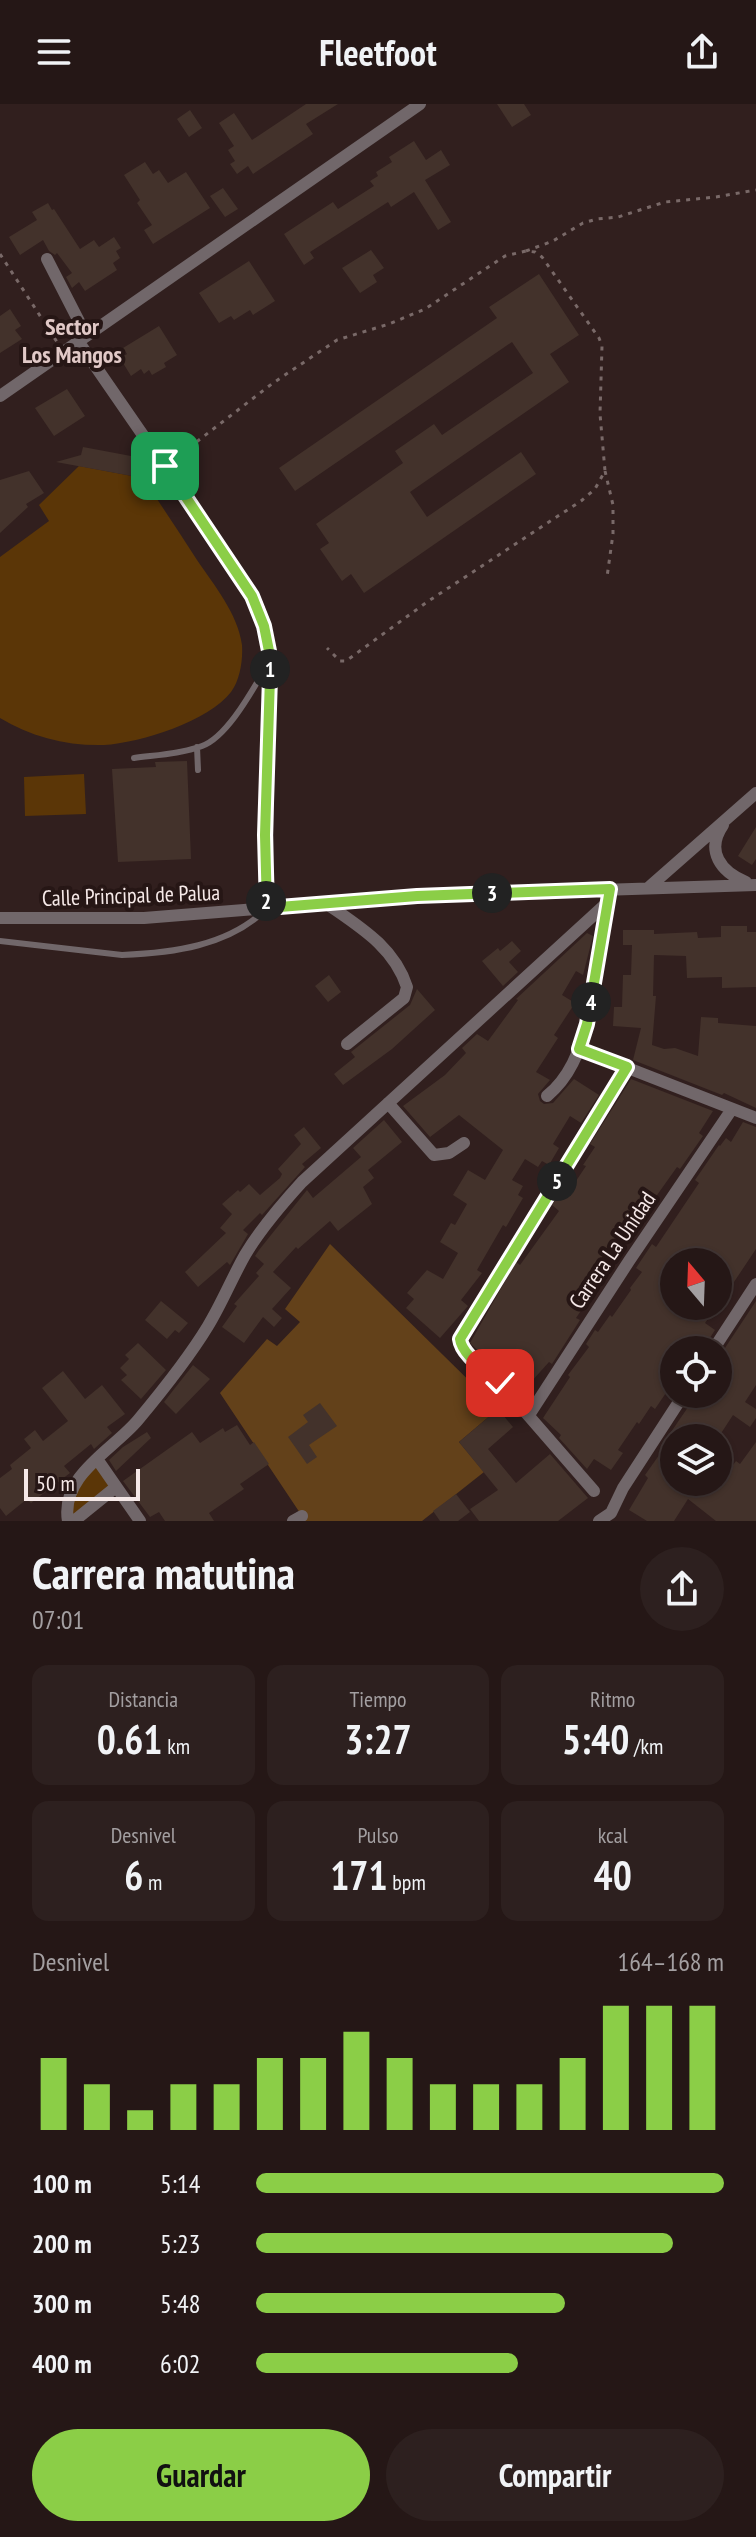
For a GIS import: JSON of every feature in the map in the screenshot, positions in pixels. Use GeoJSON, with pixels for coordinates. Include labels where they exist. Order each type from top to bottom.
{"type":"FeatureCollection","features":[{"type":"Feature","properties":{"kind":"street"},"geometry":{"type":"LineString","coordinates":[[0,396],[420,104]]}},
{"type":"Feature","properties":{"kind":"street"},"geometry":{"type":"LineString","coordinates":[[47,259],[82,338],[252,596],[264,626],[269,663],[265,835],[267,908]]}},
{"type":"Feature","properties":{"kind":"street"},"geometry":{"type":"LineString","coordinates":[[648,888],[756,793]]}},
{"type":"Feature","properties":{"kind":"street"},"geometry":{"type":"LineString","coordinates":[[728,818],[716,840],[718,858],[731,876],[754,885]]}},
{"type":"Feature","properties":{"kind":"street","name":"Calle Principal de Palua"},"geometry":{"type":"LineString","coordinates":[[0,918],[129,919],[417,896],[609,896],[648,888],[754,885]]}},
{"type":"Feature","properties":{"kind":"street"},"geometry":{"type":"LineString","coordinates":[[547,1096],[572,1068],[587,1024],[609,896]]}},
{"type":"Feature","properties":{"kind":"street"},"geometry":{"type":"LineString","coordinates":[[68,1521],[66,1503],[78,1480],[137,1421],[183,1363],[210,1322],[247,1252],[275,1211],[302,1182],[609,896]]}},
{"type":"Feature","properties":{"kind":"street"},"geometry":{"type":"LineString","coordinates":[[327,904],[365,929],[381,945],[392,957],[407,987],[404,998],[347,1044]]}},
{"type":"Feature","properties":{"kind":"street"},"geometry":{"type":"LineString","coordinates":[[579,1049],[756,1118]]}},
{"type":"Feature","properties":{"kind":"street"},"geometry":{"type":"LineString","coordinates":[[594,1491],[529,1415],[460,1343],[503,1266],[627,1067]]}},
{"type":"Feature","properties":{"kind":"street"},"geometry":{"type":"LineString","coordinates":[[388,1103],[434,1155],[449,1153],[464,1143]]}},
{"type":"Feature","properties":{"kind":"street","name":"Carrera La Unidad"},"geometry":{"type":"LineString","coordinates":[[529,1415],[732,1109]]}},
{"type":"Feature","properties":{"kind":"street"},"geometry":{"type":"LineString","coordinates":[[723,1336],[754,1292]]}},
{"type":"Feature","properties":{"kind":"street"},"geometry":{"type":"LineString","coordinates":[[599,1521],[614,1517],[623,1488],[675,1408]]}},
{"type":"Feature","properties":{"kind":"street"},"geometry":{"type":"LineString","coordinates":[[97,1459],[140,1521]]}},
{"type":"Feature","properties":{"kind":"street"},"geometry":{"type":"LineString","coordinates":[[74,1521],[116,1487]]}},
{"type":"Feature","properties":{"kind":"lane"},"geometry":{"type":"LineString","coordinates":[[134,758],[197,747],[214,739],[233,718],[269,663]]}},
{"type":"Feature","properties":{"kind":"lane"},"geometry":{"type":"LineString","coordinates":[[197,747],[198,770]]}},
{"type":"Feature","properties":{"kind":"lane"},"geometry":{"type":"LineString","coordinates":[[0,941],[122,955],[142,954],[206,944],[250,924],[267,908]]}},
{"type":"Feature","properties":{"kind":"path"},"geometry":{"type":"LineString","coordinates":[[165,466],[325,347],[425,309],[505,256],[553,241],[583,223],[597,219],[618,217],[665,202],[756,190]]}},
{"type":"Feature","properties":{"kind":"path"},"geometry":{"type":"LineString","coordinates":[[526,251],[542,257],[602,346],[600,414],[605,471],[613,505],[613,534],[607,577]]}},
{"type":"Feature","properties":{"kind":"path"},"geometry":{"type":"LineString","coordinates":[[0,254],[63,351]]}},
{"type":"Feature","properties":{"kind":"path"},"geometry":{"type":"LineString","coordinates":[[327,648],[340,661],[346,661],[427,602],[581,501],[595,489],[605,471]]}},
{"type":"Feature","properties":{"kind":"shaded area"},"geometry":{"type":"Polygon","coordinates":[[[79,466],[143,478],[224,600],[236,622],[242,645],[237,682],[221,703],[173,729],[104,745],[63,742],[37,735],[0,718],[0,557],[49,521],[39,505],[79,466]]]}},
{"type":"Feature","properties":{"kind":"shaded area"},"geometry":{"type":"Polygon","coordinates":[[[84,774],[86,814],[25,816],[24,777],[84,774]]]}},
{"type":"Feature","properties":{"kind":"shaded area"},"geometry":{"type":"Polygon","coordinates":[[[330,1244],[498,1409],[459,1442],[484,1472],[422,1521],[293,1521],[302,1516],[220,1393],[267,1339],[277,1346],[300,1322],[285,1309],[330,1244]]]}},
{"type":"Feature","properties":{"kind":"shaded area"},"geometry":{"type":"Polygon","coordinates":[[[97,1459],[116,1487],[74,1521],[70,1493],[97,1459]]]}},
{"type":"Feature","properties":{"kind":"building"},"geometry":{"type":"Polygon","coordinates":[[[306,104],[338,104],[306,124],[313,134],[253,174],[248,166],[237,174],[230,164],[235,161],[228,150],[234,146],[219,123],[234,113],[252,140],[306,104]]]}},
{"type":"Feature","properties":{"kind":"building"},"geometry":{"type":"Polygon","coordinates":[[[497,104],[524,104],[531,115],[512,127],[497,104]]]}},
{"type":"Feature","properties":{"kind":"building"},"geometry":{"type":"Polygon","coordinates":[[[190,110],[202,128],[189,137],[177,119],[190,110]]]}},
{"type":"Feature","properties":{"kind":"building"},"geometry":{"type":"Polygon","coordinates":[[[414,141],[426,160],[441,150],[450,165],[425,180],[451,222],[438,230],[414,192],[391,207],[388,202],[310,252],[314,258],[304,265],[284,234],[333,202],[338,209],[374,186],[370,181],[378,176],[376,172],[392,162],[389,157],[414,141]]]}},
{"type":"Feature","properties":{"kind":"building"},"geometry":{"type":"Polygon","coordinates":[[[145,162],[153,174],[159,170],[168,183],[186,172],[210,208],[153,244],[144,230],[152,225],[124,175],[145,162]]]}},
{"type":"Feature","properties":{"kind":"building"},"geometry":{"type":"Polygon","coordinates":[[[223,188],[238,209],[225,217],[210,196],[223,188]]]}},
{"type":"Feature","properties":{"kind":"building"},"geometry":{"type":"Polygon","coordinates":[[[48,203],[80,249],[94,240],[99,247],[114,237],[121,248],[116,251],[120,258],[113,263],[117,270],[85,291],[79,282],[72,288],[66,277],[72,273],[57,253],[55,255],[49,251],[43,240],[20,255],[9,237],[37,220],[32,212],[48,203]]]}},
{"type":"Feature","properties":{"kind":"building"},"geometry":{"type":"Polygon","coordinates":[[[371,250],[384,268],[373,275],[377,282],[360,293],[342,268],[371,250]]]}},
{"type":"Feature","properties":{"kind":"building"},"geometry":{"type":"Polygon","coordinates":[[[249,261],[275,301],[253,315],[250,310],[234,320],[231,316],[219,323],[199,293],[249,261]]]}},
{"type":"Feature","properties":{"kind":"building"},"geometry":{"type":"Polygon","coordinates":[[[539,274],[579,335],[550,354],[569,382],[410,492],[427,517],[521,452],[536,474],[364,593],[351,574],[342,581],[320,549],[329,543],[316,524],[403,463],[395,451],[434,424],[442,435],[533,373],[512,342],[295,491],[279,468],[497,318],[489,307],[539,274]]]}},
{"type":"Feature","properties":{"kind":"building"},"geometry":{"type":"Polygon","coordinates":[[[10,309],[21,326],[15,330],[22,339],[0,353],[0,316],[10,309]]]}},
{"type":"Feature","properties":{"kind":"building"},"geometry":{"type":"Polygon","coordinates":[[[159,326],[177,355],[164,363],[166,367],[152,375],[149,370],[144,374],[141,369],[131,376],[120,358],[127,354],[123,348],[159,326]]]}},
{"type":"Feature","properties":{"kind":"building"},"geometry":{"type":"Polygon","coordinates":[[[67,389],[85,416],[54,436],[35,408],[67,389]]]}},
{"type":"Feature","properties":{"kind":"building"},"geometry":{"type":"Polygon","coordinates":[[[83,447],[147,459],[143,478],[56,462],[81,455],[83,447]]]}},
{"type":"Feature","properties":{"kind":"building"},"geometry":{"type":"Polygon","coordinates":[[[29,471],[44,493],[26,504],[28,507],[0,533],[0,480],[29,471]]]}},
{"type":"Feature","properties":{"kind":"building"},"geometry":{"type":"Polygon","coordinates":[[[187,761],[191,859],[118,862],[112,769],[156,767],[155,762],[187,761]]]}},
{"type":"Feature","properties":{"kind":"building"},"geometry":{"type":"Polygon","coordinates":[[[756,827],[756,859],[752,865],[738,856],[756,827]]]}},
{"type":"Feature","properties":{"kind":"building"},"geometry":{"type":"Polygon","coordinates":[[[721,926],[747,926],[747,932],[756,932],[756,987],[722,988],[722,977],[687,978],[686,956],[654,955],[653,996],[656,996],[652,1045],[664,1049],[675,1048],[698,1056],[701,1017],[718,1018],[718,1023],[756,1026],[756,1108],[633,1060],[641,1028],[613,1026],[614,1007],[622,1007],[623,975],[631,975],[632,945],[623,945],[623,930],[654,930],[654,934],[697,932],[698,938],[721,937],[721,926]]]}},
{"type":"Feature","properties":{"kind":"building"},"geometry":{"type":"Polygon","coordinates":[[[587,933],[593,936],[583,975],[576,971],[562,995],[575,1003],[554,1035],[558,1038],[536,1072],[550,1080],[538,1094],[544,1104],[553,1103],[574,1079],[599,1095],[581,1123],[570,1116],[553,1144],[559,1148],[549,1165],[542,1161],[538,1167],[525,1159],[512,1180],[523,1186],[518,1195],[523,1198],[477,1270],[482,1273],[461,1300],[468,1306],[440,1338],[406,1308],[414,1299],[407,1293],[427,1270],[443,1279],[458,1253],[440,1242],[467,1204],[453,1195],[468,1170],[485,1180],[503,1150],[459,1115],[430,1137],[403,1106],[445,1075],[466,1053],[462,1048],[477,1034],[488,1041],[516,999],[587,933]]]}},
{"type":"Feature","properties":{"kind":"building"},"geometry":{"type":"Polygon","coordinates":[[[512,941],[521,951],[509,962],[518,972],[503,986],[482,961],[512,941]]]}},
{"type":"Feature","properties":{"kind":"building"},"geometry":{"type":"Polygon","coordinates":[[[329,975],[341,992],[328,1002],[315,986],[329,975]]]}},
{"type":"Feature","properties":{"kind":"building"},"geometry":{"type":"Polygon","coordinates":[[[417,989],[435,1010],[392,1049],[343,1085],[334,1074],[355,1057],[351,1052],[410,1005],[417,989]]]}},
{"type":"Feature","properties":{"kind":"building"},"geometry":{"type":"Polygon","coordinates":[[[631,1079],[713,1111],[699,1133],[703,1136],[680,1169],[677,1167],[591,1288],[595,1290],[576,1318],[580,1320],[552,1364],[549,1362],[531,1382],[534,1385],[524,1396],[470,1343],[516,1262],[520,1265],[559,1211],[552,1205],[565,1186],[570,1190],[586,1166],[583,1165],[595,1147],[590,1144],[631,1079]]]}},
{"type":"Feature","properties":{"kind":"building"},"geometry":{"type":"Polygon","coordinates":[[[384,1120],[402,1142],[368,1170],[374,1178],[363,1187],[372,1204],[338,1231],[330,1221],[298,1249],[296,1247],[273,1272],[291,1288],[272,1309],[282,1318],[274,1327],[263,1317],[244,1343],[222,1327],[237,1306],[234,1304],[259,1276],[256,1273],[264,1264],[255,1256],[307,1190],[313,1198],[361,1157],[353,1148],[384,1120]]]}},
{"type":"Feature","properties":{"kind":"building"},"geometry":{"type":"Polygon","coordinates":[[[743,1122],[756,1127],[756,1249],[732,1285],[732,1248],[660,1248],[660,1320],[707,1320],[705,1323],[715,1330],[711,1336],[660,1336],[660,1402],[655,1409],[651,1406],[639,1424],[637,1422],[618,1450],[623,1453],[611,1470],[594,1459],[587,1469],[559,1438],[561,1435],[543,1418],[589,1347],[586,1344],[595,1330],[598,1332],[610,1315],[612,1317],[631,1290],[642,1272],[636,1268],[652,1244],[656,1247],[699,1183],[695,1180],[719,1145],[726,1138],[731,1142],[743,1122]]]}},
{"type":"Feature","properties":{"kind":"building"},"geometry":{"type":"Polygon","coordinates":[[[304,1127],[321,1148],[302,1164],[305,1167],[262,1215],[260,1213],[243,1230],[248,1234],[230,1265],[227,1262],[198,1287],[185,1272],[226,1233],[220,1228],[232,1214],[222,1204],[249,1184],[260,1195],[280,1178],[282,1174],[278,1169],[301,1144],[294,1135],[304,1127]]]}},
{"type":"Feature","properties":{"kind":"building"},"geometry":{"type":"Polygon","coordinates":[[[161,1301],[188,1323],[179,1333],[175,1330],[167,1339],[145,1320],[161,1301]]]}},
{"type":"Feature","properties":{"kind":"building"},"geometry":{"type":"Polygon","coordinates":[[[756,1301],[756,1385],[745,1402],[756,1409],[756,1418],[750,1427],[733,1415],[727,1424],[676,1424],[687,1408],[732,1408],[732,1337],[756,1301]]]}},
{"type":"Feature","properties":{"kind":"building"},"geometry":{"type":"Polygon","coordinates":[[[138,1343],[166,1370],[141,1399],[121,1380],[127,1375],[120,1368],[129,1359],[125,1355],[138,1343]]]}},
{"type":"Feature","properties":{"kind":"building"},"geometry":{"type":"Polygon","coordinates":[[[193,1365],[210,1379],[176,1414],[164,1402],[193,1365]]]}},
{"type":"Feature","properties":{"kind":"building"},"geometry":{"type":"Polygon","coordinates":[[[63,1371],[85,1399],[102,1385],[125,1414],[107,1427],[112,1433],[94,1449],[91,1444],[64,1466],[70,1473],[31,1503],[27,1499],[6,1516],[0,1508],[0,1478],[31,1448],[24,1439],[35,1430],[43,1441],[68,1421],[42,1388],[63,1371]]]}},
{"type":"Feature","properties":{"kind":"building"},"geometry":{"type":"Polygon","coordinates":[[[320,1403],[337,1426],[309,1445],[317,1457],[307,1464],[288,1437],[308,1422],[303,1415],[320,1403]]]}},
{"type":"Feature","properties":{"kind":"building"},"geometry":{"type":"Polygon","coordinates":[[[498,1409],[513,1427],[488,1449],[516,1483],[550,1454],[588,1498],[558,1521],[479,1521],[470,1509],[498,1490],[459,1442],[498,1409]]]}},
{"type":"Feature","properties":{"kind":"building"},"geometry":{"type":"Polygon","coordinates":[[[237,1425],[250,1445],[254,1442],[269,1464],[240,1484],[244,1489],[209,1513],[214,1521],[165,1521],[159,1512],[150,1517],[123,1481],[192,1432],[200,1443],[223,1428],[225,1432],[237,1425]]]}},
{"type":"Feature","properties":{"kind":"building"},"geometry":{"type":"Polygon","coordinates":[[[147,1432],[151,1438],[116,1471],[109,1460],[147,1432]]]}},
{"type":"Feature","properties":{"kind":"building"},"geometry":{"type":"Polygon","coordinates":[[[756,1442],[756,1521],[716,1521],[688,1499],[674,1521],[647,1521],[629,1510],[648,1478],[645,1475],[660,1454],[660,1496],[732,1496],[732,1466],[736,1461],[740,1464],[756,1442]]]}},
{"type":"Feature","properties":{"kind":"building"},"geometry":{"type":"Polygon","coordinates":[[[456,1494],[470,1512],[458,1521],[440,1521],[433,1511],[456,1494]]]}},
{"type":"Feature","properties":{"kind":"district","name":"Sector Los Mangos"},"geometry":{"type":"Point","coordinates":[72,341]}},
{"type":"Feature","properties":{"kind":"route"},"geometry":{"type":"LineString","coordinates":[[165,466],[236,570],[259,609],[264,626],[270,677],[265,835],[267,908],[417,896],[610,889],[587,1024],[579,1049],[627,1067],[460,1339],[464,1350],[500,1383]]}}]}
